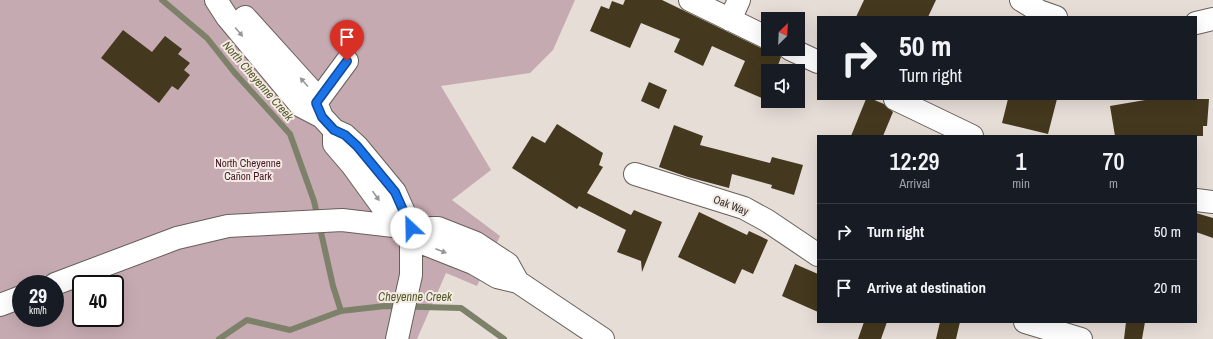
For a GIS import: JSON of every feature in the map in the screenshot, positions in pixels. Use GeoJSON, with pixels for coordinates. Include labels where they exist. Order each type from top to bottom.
{"type":"FeatureCollection","features":[{"type":"Feature","properties":{"kind":"street"},"geometry":{"type":"LineString","coordinates":[[216,0],[227,17],[301,106],[324,117],[345,135],[357,146],[395,192],[411,228],[410,280],[398,336]]}},
{"type":"Feature","properties":{"kind":"street"},"geometry":{"type":"LineString","coordinates":[[226,0],[239,11],[311,90],[324,117]]}},
{"type":"Feature","properties":{"kind":"street"},"geometry":{"type":"LineString","coordinates":[[690,0],[761,35]]}},
{"type":"Feature","properties":{"kind":"street"},"geometry":{"type":"LineString","coordinates":[[730,20],[739,0]]}},
{"type":"Feature","properties":{"kind":"street"},"geometry":{"type":"LineString","coordinates":[[1021,0],[1039,11],[1053,16]]}},
{"type":"Feature","properties":{"kind":"street"},"geometry":{"type":"LineString","coordinates":[[1197,23],[1213,20]]}},
{"type":"Feature","properties":{"kind":"street"},"geometry":{"type":"LineString","coordinates":[[805,56],[817,62]]}},
{"type":"Feature","properties":{"kind":"street"},"geometry":{"type":"LineString","coordinates":[[324,117],[347,61]]}},
{"type":"Feature","properties":{"kind":"street"},"geometry":{"type":"LineString","coordinates":[[897,100],[970,135]]}},
{"type":"Feature","properties":{"kind":"street","name":"Oak Way"},"geometry":{"type":"LineString","coordinates":[[635,174],[744,208],[766,220],[817,254]]}},
{"type":"Feature","properties":{"kind":"street"},"geometry":{"type":"LineString","coordinates":[[1197,200],[1213,202]]}},
{"type":"Feature","properties":{"kind":"street"},"geometry":{"type":"LineString","coordinates":[[64,281],[178,238],[228,226],[334,220],[411,228],[438,228],[476,243],[513,273],[603,339]]}},
{"type":"Feature","properties":{"kind":"street"},"geometry":{"type":"LineString","coordinates":[[0,305],[12,300]]}},
{"type":"Feature","properties":{"kind":"street"},"geometry":{"type":"LineString","coordinates":[[1028,323],[1081,339]]}},
{"type":"Feature","properties":{"kind":"green space","name":"North Cheyenne Cañon Park"},"geometry":{"type":"Polygon","coordinates":[[[0,0],[575,0],[553,50],[530,73],[441,86],[491,170],[452,200],[500,236],[477,286],[446,273],[417,339],[0,339],[0,0]]]}},
{"type":"Feature","properties":{"kind":"building"},"geometry":{"type":"Polygon","coordinates":[[[625,0],[662,0],[761,48],[761,56],[781,57],[778,64],[761,64],[761,98],[734,86],[745,61],[712,46],[703,66],[674,52],[680,39],[641,23],[630,48],[590,31],[601,6],[609,9],[612,1],[623,5],[625,0]]]}},
{"type":"Feature","properties":{"kind":"building"},"geometry":{"type":"Polygon","coordinates":[[[864,0],[936,0],[928,16],[856,16],[864,0]]]}},
{"type":"Feature","properties":{"kind":"building"},"geometry":{"type":"Polygon","coordinates":[[[123,30],[152,52],[165,36],[182,49],[178,54],[190,63],[184,70],[190,75],[178,90],[172,86],[159,103],[101,58],[123,30]]]}},
{"type":"Feature","properties":{"kind":"building"},"geometry":{"type":"Polygon","coordinates":[[[649,82],[667,90],[659,109],[641,101],[649,82]]]}},
{"type":"Feature","properties":{"kind":"building"},"geometry":{"type":"Polygon","coordinates":[[[1209,99],[1207,126],[1203,126],[1203,136],[1115,135],[1110,106],[1145,100],[1209,99]]]}},
{"type":"Feature","properties":{"kind":"building"},"geometry":{"type":"Polygon","coordinates":[[[866,100],[874,100],[884,104],[893,112],[883,135],[851,135],[866,100]]]}},
{"type":"Feature","properties":{"kind":"building"},"geometry":{"type":"Polygon","coordinates":[[[1008,100],[1057,100],[1048,134],[1002,123],[1008,100]]]}},
{"type":"Feature","properties":{"kind":"building"},"geometry":{"type":"Polygon","coordinates":[[[557,124],[603,153],[599,165],[603,167],[587,193],[631,215],[634,210],[662,222],[642,272],[641,261],[617,252],[626,230],[579,206],[577,209],[512,168],[532,136],[545,143],[557,124]]]}},
{"type":"Feature","properties":{"kind":"building"},"geometry":{"type":"Polygon","coordinates":[[[674,125],[703,136],[700,145],[770,163],[772,157],[803,165],[794,195],[771,188],[772,185],[732,174],[729,188],[688,177],[659,167],[674,125]]]}},
{"type":"Feature","properties":{"kind":"building"},"geometry":{"type":"Polygon","coordinates":[[[699,212],[747,235],[749,231],[768,240],[753,274],[742,269],[735,284],[678,257],[699,212]]]}},
{"type":"Feature","properties":{"kind":"building"},"geometry":{"type":"Polygon","coordinates":[[[1197,213],[1213,218],[1213,238],[1197,232],[1197,213]]]}},
{"type":"Feature","properties":{"kind":"building"},"geometry":{"type":"Polygon","coordinates":[[[795,264],[817,274],[817,312],[782,296],[795,264]]]}},
{"type":"Feature","properties":{"kind":"building"},"geometry":{"type":"Polygon","coordinates":[[[864,323],[887,323],[881,339],[858,339],[864,323]]]}},
{"type":"Feature","properties":{"kind":"building"},"geometry":{"type":"Polygon","coordinates":[[[940,323],[960,323],[956,339],[936,339],[940,323]]]}},
{"type":"Feature","properties":{"kind":"building"},"geometry":{"type":"Polygon","coordinates":[[[1126,323],[1145,323],[1142,339],[1124,339],[1126,323]]]}},
{"type":"Feature","properties":{"kind":"waterway","name":"North Cheyenne Creek"},"geometry":{"type":"LineString","coordinates":[[162,0],[207,38],[234,72],[290,134],[314,201],[333,286],[341,311]]}},
{"type":"Feature","properties":{"kind":"waterway","name":"Cheyenne Creek"},"geometry":{"type":"LineString","coordinates":[[219,339],[247,320],[290,330],[341,311],[385,306],[461,308],[504,339]]}},
{"type":"Feature","properties":{"kind":"route"},"geometry":{"type":"LineString","coordinates":[[347,61],[316,103],[322,117],[334,130],[345,135],[357,146],[395,192],[411,228]]}}]}
